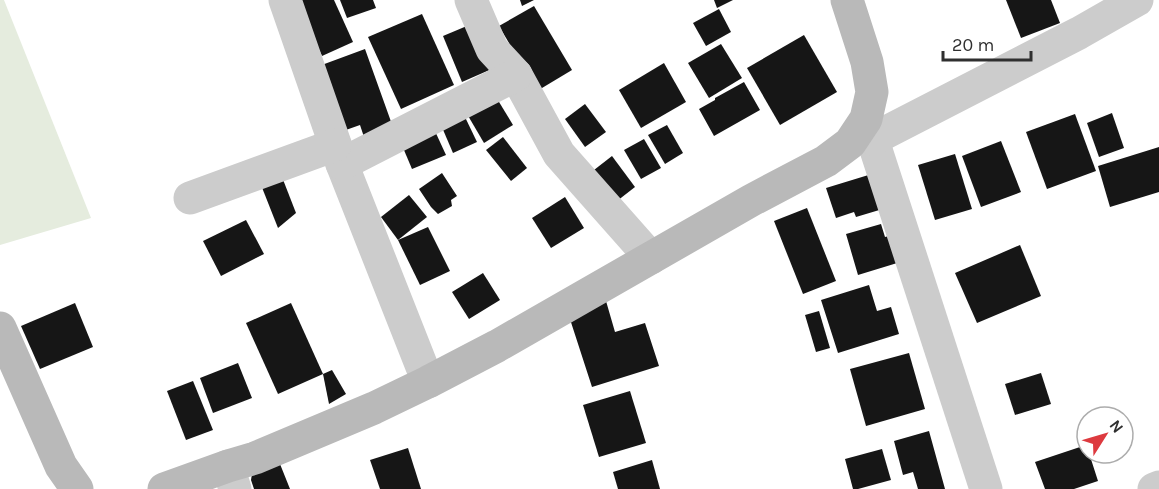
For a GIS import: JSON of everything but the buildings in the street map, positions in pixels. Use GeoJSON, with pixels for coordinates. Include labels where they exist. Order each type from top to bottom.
{"type":"FeatureCollection","features":[{"type":"Feature","properties":{"kind":"main road"},"geometry":{"type":"LineString","coordinates":[[164,489],[232,478],[266,454],[374,408],[428,382],[497,346],[752,200],[826,161],[869,129],[872,92],[867,62],[847,0]]}},
{"type":"Feature","properties":{"kind":"main road"},"geometry":{"type":"LineString","coordinates":[[0,328],[61,466],[76,488]]}},
{"type":"Feature","properties":{"kind":"street"},"geometry":{"type":"LineString","coordinates":[[285,0],[338,155],[428,382]]}},
{"type":"Feature","properties":{"kind":"street"},"geometry":{"type":"LineString","coordinates":[[471,0],[492,48],[516,75],[560,154],[651,258]]}},
{"type":"Feature","properties":{"kind":"street"},"geometry":{"type":"LineString","coordinates":[[986,489],[869,129],[1079,33],[1137,0]]}},
{"type":"Feature","properties":{"kind":"street"},"geometry":{"type":"LineString","coordinates":[[190,198],[338,155],[516,75]]}},
{"type":"Feature","properties":{"kind":"street"},"geometry":{"type":"LineString","coordinates":[[1154,489],[1159,488]]}},
{"type":"Feature","properties":{"kind":"shaded area"},"geometry":{"type":"Polygon","coordinates":[[[0,0],[4,0],[91,218],[0,245],[0,0]]]}}]}
